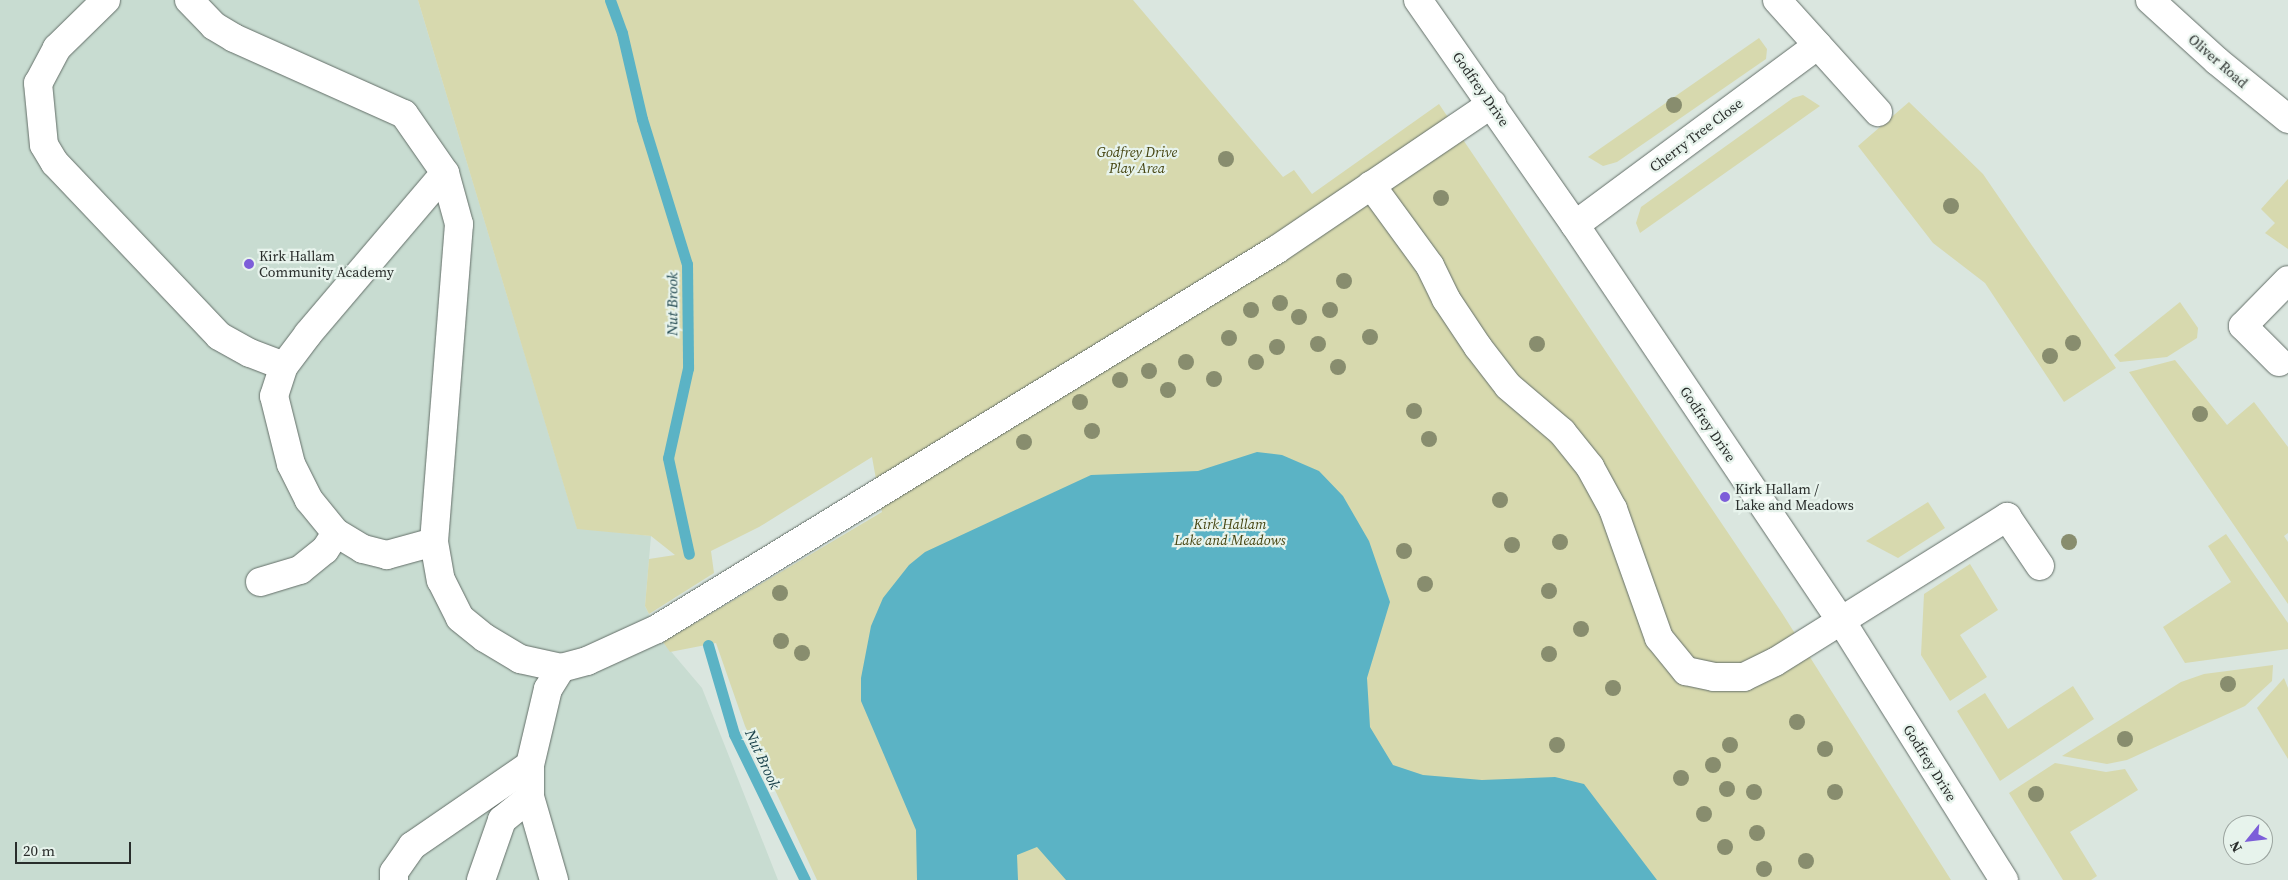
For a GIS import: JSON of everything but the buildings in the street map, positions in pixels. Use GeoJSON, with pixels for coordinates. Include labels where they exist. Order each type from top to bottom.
{"type":"FeatureCollection","features":[{"type":"Feature","properties":{"kind":"street"},"geometry":{"type":"LineString","coordinates":[[106,0],[57,48],[38,83],[44,145],[56,163],[220,336],[250,353],[284,366]]}},
{"type":"Feature","properties":{"kind":"street"},"geometry":{"type":"LineString","coordinates":[[189,0],[214,26],[234,38],[404,114],[445,173],[460,224],[434,542],[441,580],[460,618],[485,638],[520,659],[561,668],[586,661],[657,629],[1276,250],[1492,104]]}},
{"type":"Feature","properties":{"kind":"street","name":"Godfrey Drive"},"geometry":{"type":"LineString","coordinates":[[1418,0],[1575,225],[1842,622],[2004,880]]}},
{"type":"Feature","properties":{"kind":"street"},"geometry":{"type":"LineString","coordinates":[[1776,0],[1878,112]]}},
{"type":"Feature","properties":{"kind":"street","name":"Oliver Road"},"geometry":{"type":"LineString","coordinates":[[2150,0],[2217,62],[2288,119]]}},
{"type":"Feature","properties":{"kind":"street","name":"Cherry Tree Close"},"geometry":{"type":"LineString","coordinates":[[1575,225],[1818,45]]}},
{"type":"Feature","properties":{"kind":"street"},"geometry":{"type":"LineString","coordinates":[[434,542],[387,555],[363,549],[336,533],[309,500],[291,464],[274,396],[284,366],[445,173]]}},
{"type":"Feature","properties":{"kind":"street"},"geometry":{"type":"LineString","coordinates":[[1371,185],[1430,266],[1446,299],[1508,386],[1562,432],[1590,466],[1613,509],[1659,638],[1686,671],[1714,677],[1744,677],[1842,622],[2006,516],[2040,566]]}},
{"type":"Feature","properties":{"kind":"street"},"geometry":{"type":"LineString","coordinates":[[2278,362],[2243,326],[2288,280]]}},
{"type":"Feature","properties":{"kind":"street"},"geometry":{"type":"LineString","coordinates":[[260,582],[300,570],[325,550],[336,533]]}},
{"type":"Feature","properties":{"kind":"street"},"geometry":{"type":"LineString","coordinates":[[554,880],[530,797],[530,765],[548,689],[561,668]]}},
{"type":"Feature","properties":{"kind":"street"},"geometry":{"type":"LineString","coordinates":[[394,880],[394,872],[412,846],[530,765]]}},
{"type":"Feature","properties":{"kind":"street"},"geometry":{"type":"LineString","coordinates":[[481,880],[502,820],[530,797]]}},
{"type":"Feature","properties":{"kind":"shaded area","name":"Kirk Hallam Community Academy"},"geometry":{"type":"Polygon","coordinates":[[[0,0],[418,0],[577,528],[651,536],[645,606],[663,642],[702,688],[778,880],[0,880],[0,0]]]}},
{"type":"Feature","properties":{"kind":"green space","name":"Kirk Hallam Lake and Meadows"},"geometry":{"type":"Polygon","coordinates":[[[418,0],[1133,0],[1283,177],[1294,170],[1312,194],[1439,104],[1782,613],[1951,880],[817,880],[745,726],[716,643],[670,652],[663,642],[882,512],[872,457],[759,527],[711,551],[714,573],[649,614],[645,606],[649,559],[675,555],[651,536],[577,529],[418,0]]]}},
{"type":"Feature","properties":{"kind":"green space"},"geometry":{"type":"Polygon","coordinates":[[[1759,38],[1767,49],[1766,59],[1617,162],[1603,166],[1588,157],[1759,38]]]}},
{"type":"Feature","properties":{"kind":"green space"},"geometry":{"type":"Polygon","coordinates":[[[1803,95],[1820,106],[1640,233],[1636,223],[1641,207],[1793,98],[1803,95]]]}},
{"type":"Feature","properties":{"kind":"green space"},"geometry":{"type":"Polygon","coordinates":[[[1909,102],[1983,174],[2116,368],[2064,402],[1985,283],[1933,243],[1858,146],[1909,102]]]}},
{"type":"Feature","properties":{"kind":"green space"},"geometry":{"type":"Polygon","coordinates":[[[2288,179],[2288,249],[2265,233],[2275,223],[2261,209],[2288,179]]]}},
{"type":"Feature","properties":{"kind":"green space"},"geometry":{"type":"Polygon","coordinates":[[[2180,302],[2198,328],[2197,338],[2167,357],[2120,362],[2114,355],[2180,302]]]}},
{"type":"Feature","properties":{"kind":"green space"},"geometry":{"type":"Polygon","coordinates":[[[2175,360],[2227,425],[2254,402],[2288,447],[2288,533],[2284,536],[2288,542],[2288,604],[2129,372],[2175,360]]]}},
{"type":"Feature","properties":{"kind":"green space"},"geometry":{"type":"Polygon","coordinates":[[[1928,502],[1945,528],[1898,558],[1866,541],[1928,502]]]}},
{"type":"Feature","properties":{"kind":"green space"},"geometry":{"type":"Polygon","coordinates":[[[2226,534],[2288,623],[2288,649],[2185,663],[2163,627],[2231,582],[2208,546],[2226,534]]]}},
{"type":"Feature","properties":{"kind":"green space"},"geometry":{"type":"Polygon","coordinates":[[[1970,564],[1998,610],[1960,635],[1987,677],[1950,701],[1921,655],[1924,594],[1970,564]]]}},
{"type":"Feature","properties":{"kind":"green space"},"geometry":{"type":"Polygon","coordinates":[[[2273,665],[2272,681],[2245,706],[2127,760],[2107,764],[2062,756],[2181,682],[2204,674],[2273,665]]]}},
{"type":"Feature","properties":{"kind":"green space"},"geometry":{"type":"Polygon","coordinates":[[[2284,678],[2288,688],[2288,759],[2257,708],[2284,678]]]}},
{"type":"Feature","properties":{"kind":"green space"},"geometry":{"type":"Polygon","coordinates":[[[2073,686],[2094,719],[2000,781],[1957,711],[1985,693],[2008,729],[2073,686]]]}},
{"type":"Feature","properties":{"kind":"green space"},"geometry":{"type":"Polygon","coordinates":[[[2055,763],[2106,772],[2125,769],[2138,790],[2070,832],[2097,876],[2091,880],[2063,880],[2009,793],[2055,763]]]}},
{"type":"Feature","properties":{"kind":"water"},"geometry":{"type":"Polygon","coordinates":[[[1257,452],[1282,455],[1319,471],[1343,496],[1369,541],[1390,602],[1367,678],[1370,727],[1393,765],[1423,775],[1482,780],[1555,777],[1584,784],[1657,880],[1066,880],[1037,847],[1017,855],[1018,880],[917,880],[916,830],[861,701],[861,678],[871,626],[883,598],[909,565],[925,552],[1091,475],[1198,471],[1257,452]]]}},
{"type":"Feature","properties":{"kind":"waterway","name":"Nut Brook"},"geometry":{"type":"LineString","coordinates":[[610,0],[622,33],[642,119],[687,264],[688,368],[668,458],[689,554]]}},
{"type":"Feature","properties":{"kind":"waterway","name":"Nut Brook"},"geometry":{"type":"LineString","coordinates":[[708,645],[734,734],[805,880]]}},
{"type":"Feature","properties":{"kind":"place","name":"Kirk Hallam Community Academy"},"geometry":{"type":"Point","coordinates":[249,264]}},
{"type":"Feature","properties":{"kind":"place","name":"Kirk Hallam / Lake and Meadows"},"geometry":{"type":"Point","coordinates":[1725,497]}},
{"type":"Feature","properties":{"kind":"park label","name":"Godfrey Drive Play Area"},"geometry":{"type":"Point","coordinates":[1137,160]}}]}
